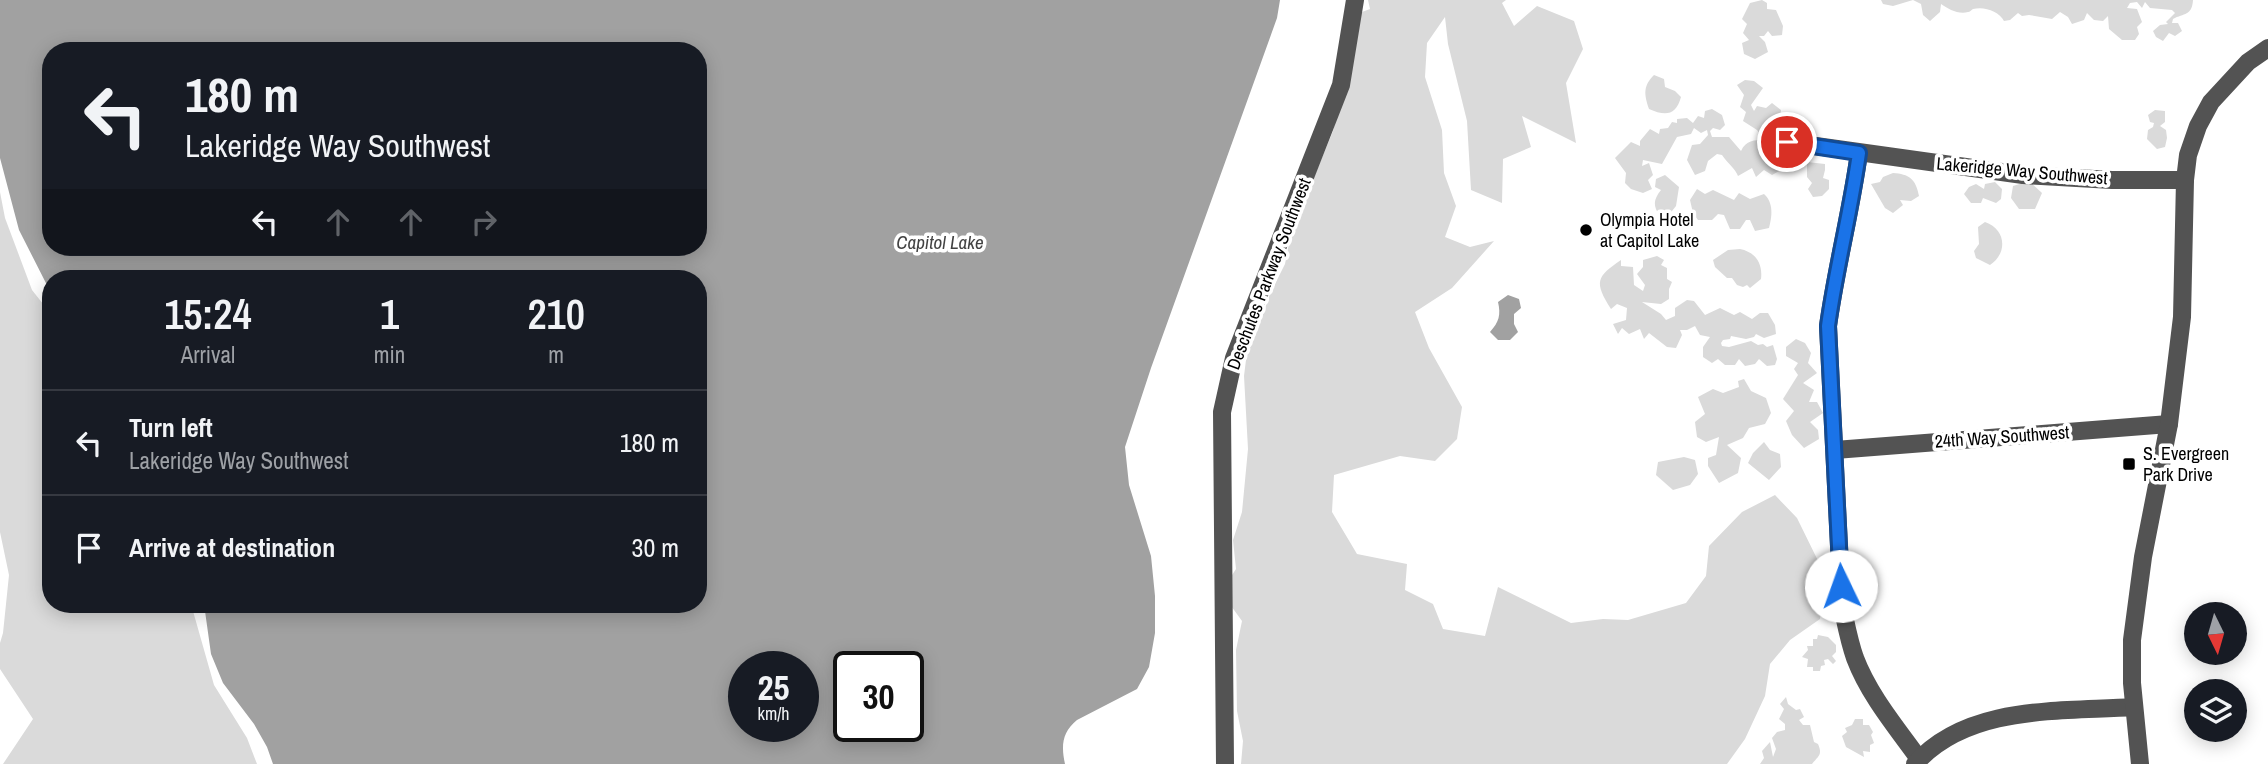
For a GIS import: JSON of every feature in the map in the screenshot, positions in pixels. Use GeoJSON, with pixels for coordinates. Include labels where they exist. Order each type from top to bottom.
{"type":"FeatureCollection","features":[{"type":"Feature","properties":{"kind":"street","name":"Deschutes Parkway Southwest"},"geometry":{"type":"LineString","coordinates":[[1225,764],[1222,412],[1234,358],[1341,85],[1355,0]]}},
{"type":"Feature","properties":{"kind":"street"},"geometry":{"type":"LineString","coordinates":[[2140,764],[2134,707],[2132,640],[2136,603],[2169,424],[2184,281],[2185,180],[2188,155],[2198,126],[2211,102],[2248,62],[2268,48]]}},
{"type":"Feature","properties":{"kind":"street","name":"Lakeridge Way Southwest"},"geometry":{"type":"LineString","coordinates":[[1787,142],[2023,175],[2185,180]]}},
{"type":"Feature","properties":{"kind":"street"},"geometry":{"type":"LineString","coordinates":[[1859,153],[1828,326],[1836,450],[1839,566],[1848,635],[1856,661],[1886,716],[1917,762],[1941,742],[1983,722],[2012,715],[2134,707]]}},
{"type":"Feature","properties":{"kind":"street","name":"24th Way Southwest"},"geometry":{"type":"LineString","coordinates":[[1836,450],[2169,424]]}},
{"type":"Feature","properties":{"kind":"shaded area"},"geometry":{"type":"Polygon","coordinates":[[[1368,0],[1506,0],[1502,3],[1514,26],[1537,6],[1574,21],[1583,49],[1566,83],[1576,143],[1522,116],[1531,147],[1503,159],[1502,203],[1471,190],[1467,121],[1448,44],[1445,17],[1427,43],[1425,77],[1442,130],[1444,173],[1456,206],[1445,237],[1470,247],[1494,241],[1452,288],[1415,312],[1429,348],[1462,407],[1457,439],[1435,461],[1400,456],[1334,475],[1332,512],[1357,554],[1407,564],[1405,590],[1433,604],[1443,629],[1485,636],[1498,587],[1571,623],[1603,619],[1628,620],[1686,603],[1706,576],[1709,546],[1742,512],[1775,495],[1797,518],[1825,575],[1820,619],[1790,640],[1770,664],[1765,696],[1745,739],[1727,764],[1241,764],[1243,741],[1237,711],[1236,650],[1242,621],[1221,592],[1236,569],[1233,540],[1242,512],[1248,449],[1244,376],[1248,344],[1285,264],[1291,233],[1333,131],[1349,72],[1346,18],[1370,9],[1368,0]]]}},
{"type":"Feature","properties":{"kind":"shaded area"},"geometry":{"type":"Polygon","coordinates":[[[1762,0],[1767,3],[1767,9],[1776,10],[1783,26],[1782,35],[1772,36],[1768,31],[1764,36],[1759,36],[1765,42],[1768,52],[1755,59],[1744,54],[1742,43],[1749,40],[1743,33],[1747,24],[1742,19],[1750,3],[1762,0]]]}},
{"type":"Feature","properties":{"kind":"shaded area"},"geometry":{"type":"Polygon","coordinates":[[[1881,0],[1913,0],[1893,6],[1883,4],[1881,0]]]}},
{"type":"Feature","properties":{"kind":"shaded area"},"geometry":{"type":"Polygon","coordinates":[[[1913,0],[2193,0],[2187,13],[2173,19],[2172,23],[2178,23],[2182,31],[2175,36],[2169,33],[2163,41],[2156,37],[2153,31],[2160,25],[2168,24],[2166,22],[2175,13],[2172,10],[2150,8],[2145,2],[2142,8],[2137,2],[2130,3],[2127,8],[2137,9],[2142,22],[2137,27],[2139,34],[2135,40],[2122,40],[2109,29],[2108,16],[2103,21],[2094,20],[2087,13],[2084,20],[2072,24],[2068,17],[2060,12],[2052,19],[2022,16],[2018,13],[2010,20],[2004,21],[1999,14],[1986,9],[1977,8],[1961,13],[1941,4],[1940,12],[1930,21],[1923,15],[1921,4],[1913,0]]]}},
{"type":"Feature","properties":{"kind":"shaded area"},"geometry":{"type":"Polygon","coordinates":[[[1654,75],[1664,79],[1665,87],[1681,97],[1676,108],[1669,113],[1649,109],[1646,90],[1654,75]]]}},
{"type":"Feature","properties":{"kind":"shaded area"},"geometry":{"type":"Polygon","coordinates":[[[1745,80],[1754,81],[1763,88],[1751,105],[1754,111],[1757,106],[1766,108],[1772,103],[1781,110],[1772,141],[1780,142],[1774,154],[1783,153],[1784,148],[1794,149],[1798,158],[1797,164],[1787,168],[1781,163],[1781,170],[1772,175],[1764,170],[1756,177],[1752,168],[1738,176],[1722,155],[1717,154],[1708,161],[1705,171],[1695,175],[1687,160],[1692,145],[1700,144],[1708,135],[1707,130],[1701,133],[1694,128],[1691,134],[1677,137],[1662,164],[1643,160],[1642,166],[1649,163],[1653,175],[1648,180],[1652,189],[1643,193],[1631,189],[1625,183],[1626,173],[1615,158],[1631,142],[1640,146],[1640,141],[1650,129],[1659,134],[1660,129],[1668,128],[1672,122],[1677,123],[1677,119],[1687,118],[1693,123],[1698,116],[1704,118],[1705,111],[1712,109],[1722,115],[1725,125],[1720,130],[1713,128],[1710,131],[1712,137],[1729,137],[1741,151],[1748,143],[1765,140],[1757,130],[1743,121],[1746,112],[1740,107],[1744,95],[1737,85],[1745,80]]]}},
{"type":"Feature","properties":{"kind":"shaded area"},"geometry":{"type":"Polygon","coordinates":[[[2155,110],[2165,111],[2165,122],[2160,126],[2166,130],[2167,138],[2165,147],[2157,149],[2147,139],[2148,130],[2154,123],[2150,122],[2148,115],[2155,110]]]}},
{"type":"Feature","properties":{"kind":"shaded area"},"geometry":{"type":"Polygon","coordinates":[[[1807,162],[1825,164],[1823,178],[1829,180],[1829,189],[1822,196],[1813,197],[1808,189],[1812,183],[1807,177],[1807,162]]]}},
{"type":"Feature","properties":{"kind":"shaded area"},"geometry":{"type":"Polygon","coordinates":[[[1893,173],[1911,178],[1919,196],[1911,201],[1900,200],[1903,205],[1893,213],[1885,208],[1871,184],[1880,182],[1883,177],[1893,173]]]}},
{"type":"Feature","properties":{"kind":"shaded area"},"geometry":{"type":"Polygon","coordinates":[[[1665,175],[1679,187],[1676,206],[1668,216],[1660,216],[1655,203],[1661,190],[1655,187],[1656,179],[1665,175]]]}},
{"type":"Feature","properties":{"kind":"shaded area"},"geometry":{"type":"Polygon","coordinates":[[[2029,181],[2042,193],[2035,209],[2019,209],[2011,198],[2013,186],[2029,181]]]}},
{"type":"Feature","properties":{"kind":"shaded area"},"geometry":{"type":"Polygon","coordinates":[[[1995,182],[2002,189],[2001,199],[1996,203],[1983,198],[1981,203],[1971,203],[1964,194],[1969,187],[1976,184],[1984,189],[1985,184],[1995,182]]]}},
{"type":"Feature","properties":{"kind":"shaded area"},"geometry":{"type":"Polygon","coordinates":[[[1697,189],[1705,194],[1713,190],[1734,200],[1739,193],[1750,199],[1764,194],[1771,206],[1769,228],[1755,231],[1750,220],[1746,220],[1740,229],[1730,229],[1724,215],[1718,214],[1712,220],[1698,220],[1690,200],[1697,189]]]}},
{"type":"Feature","properties":{"kind":"shaded area"},"geometry":{"type":"Polygon","coordinates":[[[0,192],[5,218],[32,290],[42,303],[42,613],[194,613],[214,685],[247,738],[257,764],[3,764],[33,719],[0,669],[0,643],[9,575],[0,532],[0,192]]]}},
{"type":"Feature","properties":{"kind":"shaded area"},"geometry":{"type":"Polygon","coordinates":[[[1985,222],[1997,230],[2002,242],[2000,254],[1990,265],[1976,258],[1974,251],[1979,244],[1978,227],[1985,222]]]}},
{"type":"Feature","properties":{"kind":"shaded area"},"geometry":{"type":"Polygon","coordinates":[[[1740,249],[1754,256],[1761,268],[1761,279],[1750,288],[1747,285],[1737,285],[1732,278],[1727,278],[1715,267],[1713,260],[1728,250],[1740,249]]]}},
{"type":"Feature","properties":{"kind":"shaded area"},"geometry":{"type":"Polygon","coordinates":[[[1657,256],[1664,260],[1661,265],[1667,268],[1667,279],[1672,282],[1669,299],[1661,304],[1642,302],[1666,320],[1675,316],[1675,308],[1687,300],[1694,301],[1705,315],[1720,308],[1734,315],[1740,312],[1752,319],[1760,313],[1768,313],[1775,325],[1776,334],[1764,338],[1756,334],[1746,339],[1731,336],[1721,343],[1722,346],[1729,347],[1751,341],[1767,347],[1773,345],[1777,359],[1775,365],[1767,366],[1759,359],[1755,364],[1745,366],[1739,359],[1735,365],[1725,365],[1718,359],[1712,363],[1703,357],[1703,347],[1710,337],[1700,335],[1695,326],[1680,330],[1682,335],[1676,348],[1667,347],[1649,333],[1644,339],[1640,329],[1629,334],[1622,328],[1618,334],[1613,324],[1626,320],[1627,308],[1617,304],[1611,309],[1600,286],[1602,276],[1621,260],[1621,266],[1633,267],[1634,285],[1643,291],[1645,285],[1637,274],[1643,267],[1643,260],[1657,256]]]}},
{"type":"Feature","properties":{"kind":"shaded area"},"geometry":{"type":"Polygon","coordinates":[[[1796,339],[1805,343],[1811,353],[1808,363],[1817,373],[1803,383],[1814,390],[1809,402],[1817,402],[1823,413],[1810,422],[1818,430],[1819,439],[1804,448],[1792,435],[1786,421],[1794,411],[1783,399],[1798,375],[1794,369],[1798,363],[1786,356],[1786,347],[1796,339]]]}},
{"type":"Feature","properties":{"kind":"shaded area"},"geometry":{"type":"Polygon","coordinates":[[[1744,379],[1751,391],[1766,398],[1771,413],[1765,424],[1749,428],[1743,438],[1727,445],[1741,458],[1738,473],[1719,483],[1708,466],[1708,458],[1716,455],[1719,437],[1706,442],[1697,437],[1695,422],[1705,414],[1698,397],[1713,389],[1723,393],[1739,387],[1738,381],[1744,379]]]}},
{"type":"Feature","properties":{"kind":"shaded area"},"geometry":{"type":"Polygon","coordinates":[[[1764,442],[1770,450],[1780,454],[1781,467],[1769,480],[1748,463],[1764,442]]]}},
{"type":"Feature","properties":{"kind":"shaded area"},"geometry":{"type":"Polygon","coordinates":[[[1684,457],[1695,460],[1698,474],[1690,485],[1673,490],[1656,475],[1658,462],[1684,457]]]}},
{"type":"Feature","properties":{"kind":"shaded area"},"geometry":{"type":"Polygon","coordinates":[[[1818,635],[1828,637],[1836,645],[1836,652],[1832,656],[1836,661],[1833,664],[1828,659],[1824,660],[1825,665],[1821,666],[1820,671],[1813,671],[1813,667],[1807,667],[1808,659],[1802,657],[1808,650],[1807,646],[1813,646],[1813,639],[1817,639],[1818,635]]]}},
{"type":"Feature","properties":{"kind":"shaded area"},"geometry":{"type":"Polygon","coordinates":[[[1786,697],[1788,704],[1796,710],[1800,709],[1804,717],[1799,720],[1803,725],[1810,725],[1814,742],[1818,744],[1819,755],[1812,764],[1760,764],[1764,758],[1762,751],[1770,742],[1773,757],[1776,749],[1772,738],[1777,732],[1785,730],[1785,724],[1779,719],[1784,709],[1780,704],[1786,697]]]}},
{"type":"Feature","properties":{"kind":"shaded area"},"geometry":{"type":"Polygon","coordinates":[[[1855,719],[1863,719],[1863,725],[1869,725],[1873,732],[1871,735],[1874,743],[1870,745],[1870,752],[1863,751],[1864,757],[1846,747],[1842,736],[1847,732],[1845,728],[1852,725],[1855,719]]]}},
{"type":"Feature","properties":{"kind":"water","name":"Capitol Lake"},"geometry":{"type":"Polygon","coordinates":[[[0,0],[1280,0],[1277,18],[1125,447],[1129,485],[1151,556],[1155,633],[1149,667],[1137,689],[1077,720],[1068,729],[1063,751],[1065,764],[273,764],[254,724],[223,683],[211,654],[205,613],[707,613],[707,270],[42,270],[42,275],[19,230],[0,158],[0,0]]]}},
{"type":"Feature","properties":{"kind":"water"},"geometry":{"type":"Polygon","coordinates":[[[1508,295],[1519,299],[1521,308],[1514,314],[1514,324],[1518,332],[1510,340],[1498,340],[1490,332],[1498,318],[1498,302],[1508,295]]]}},
{"type":"Feature","properties":{"kind":"place","name":"Olympia Hotel at Capitol Lake"},"geometry":{"type":"Point","coordinates":[1586,230]}},
{"type":"Feature","properties":{"kind":"place","name":"S. Evergreen Park Drive"},"geometry":{"type":"Point","coordinates":[2129,464]}},
{"type":"Feature","properties":{"kind":"route"},"geometry":{"type":"LineString","coordinates":[[1787,142],[1859,153],[1828,326],[1841,586]]}}]}
